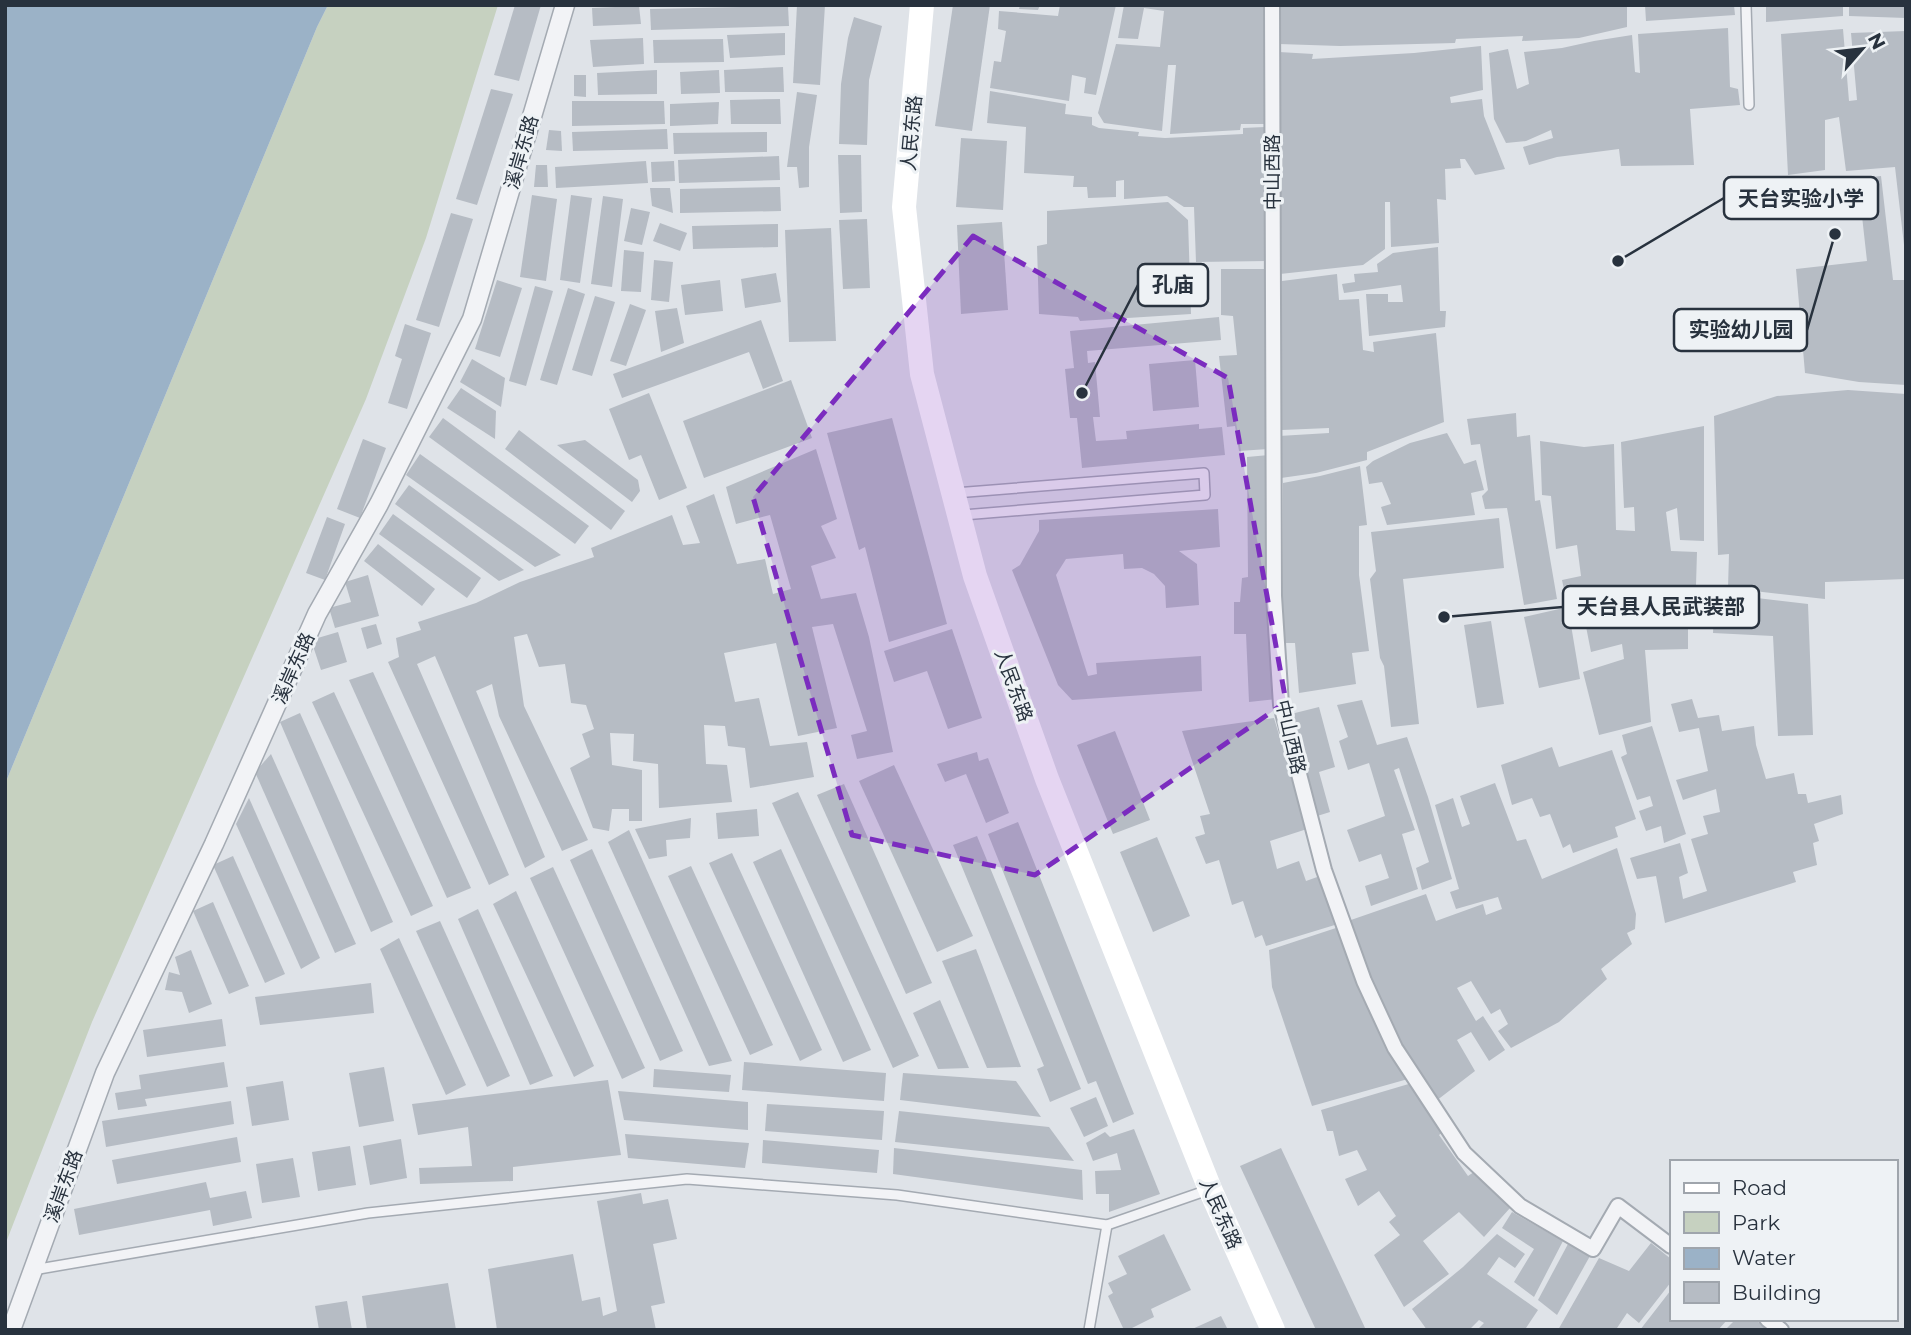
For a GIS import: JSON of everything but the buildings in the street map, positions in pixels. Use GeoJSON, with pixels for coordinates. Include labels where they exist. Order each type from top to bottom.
{"type":"FeatureCollection","features":[{"type":"Feature","properties":{"kind":"main road","name":"人民东路"},"geometry":{"type":"LineString","coordinates":[[922,5],[904,207],[922,374],[975,576],[1047,779],[1210,1189],[1273,1330]]}},
{"type":"Feature","properties":{"kind":"street","name":"溪岸东路"},"geometry":{"type":"LineString","coordinates":[[11,1330],[105,1073],[214,844],[317,614],[379,504],[472,319],[565,5]]}},
{"type":"Feature","properties":{"kind":"street","name":"中山西路"},"geometry":{"type":"LineString","coordinates":[[1272,5],[1274,596],[1281,705],[1324,870],[1364,981],[1395,1048],[1464,1153],[1520,1206],[1593,1249],[1618,1206],[1670,1245]]}},
{"type":"Feature","properties":{"kind":"lane"},"geometry":{"type":"LineString","coordinates":[[1746,5],[1749,105]]}},
{"type":"Feature","properties":{"kind":"lane"},"geometry":{"type":"LineString","coordinates":[[1204,473],[1205,495],[956,504],[1204,473]]}},
{"type":"Feature","properties":{"kind":"lane"},"geometry":{"type":"LineString","coordinates":[[33,1270],[368,1213],[687,1179],[897,1195],[1107,1225],[1210,1189]]}},
{"type":"Feature","properties":{"kind":"lane"},"geometry":{"type":"LineString","coordinates":[[1089,1330],[1107,1225]]}},
{"type":"Feature","properties":{"kind":"highlighted area"},"geometry":{"type":"Polygon","coordinates":[[[973,236],[1228,378],[1286,702],[1035,875],[852,835],[753,497],[973,236]]]}},
{"type":"Feature","properties":{"kind":"green space"},"geometry":{"type":"Polygon","coordinates":[[[328,5],[498,5],[426,238],[366,399],[92,1022],[5,1245],[5,784],[328,5]]]}},
{"type":"Feature","properties":{"kind":"water"},"geometry":{"type":"Polygon","coordinates":[[[5,5],[328,5],[5,784],[5,5]]]}},
{"type":"Feature","properties":{"kind":"place","name":"实验幼儿园"},"geometry":{"type":"Point","coordinates":[1835,234]}},
{"type":"Feature","properties":{"kind":"place","name":"天台实验小学"},"geometry":{"type":"Point","coordinates":[1618,261]}},
{"type":"Feature","properties":{"kind":"place","name":"孔庙"},"geometry":{"type":"Point","coordinates":[1082,393]}},
{"type":"Feature","properties":{"kind":"place","name":"天台县人民武装部"},"geometry":{"type":"Point","coordinates":[1444,617]}}]}
